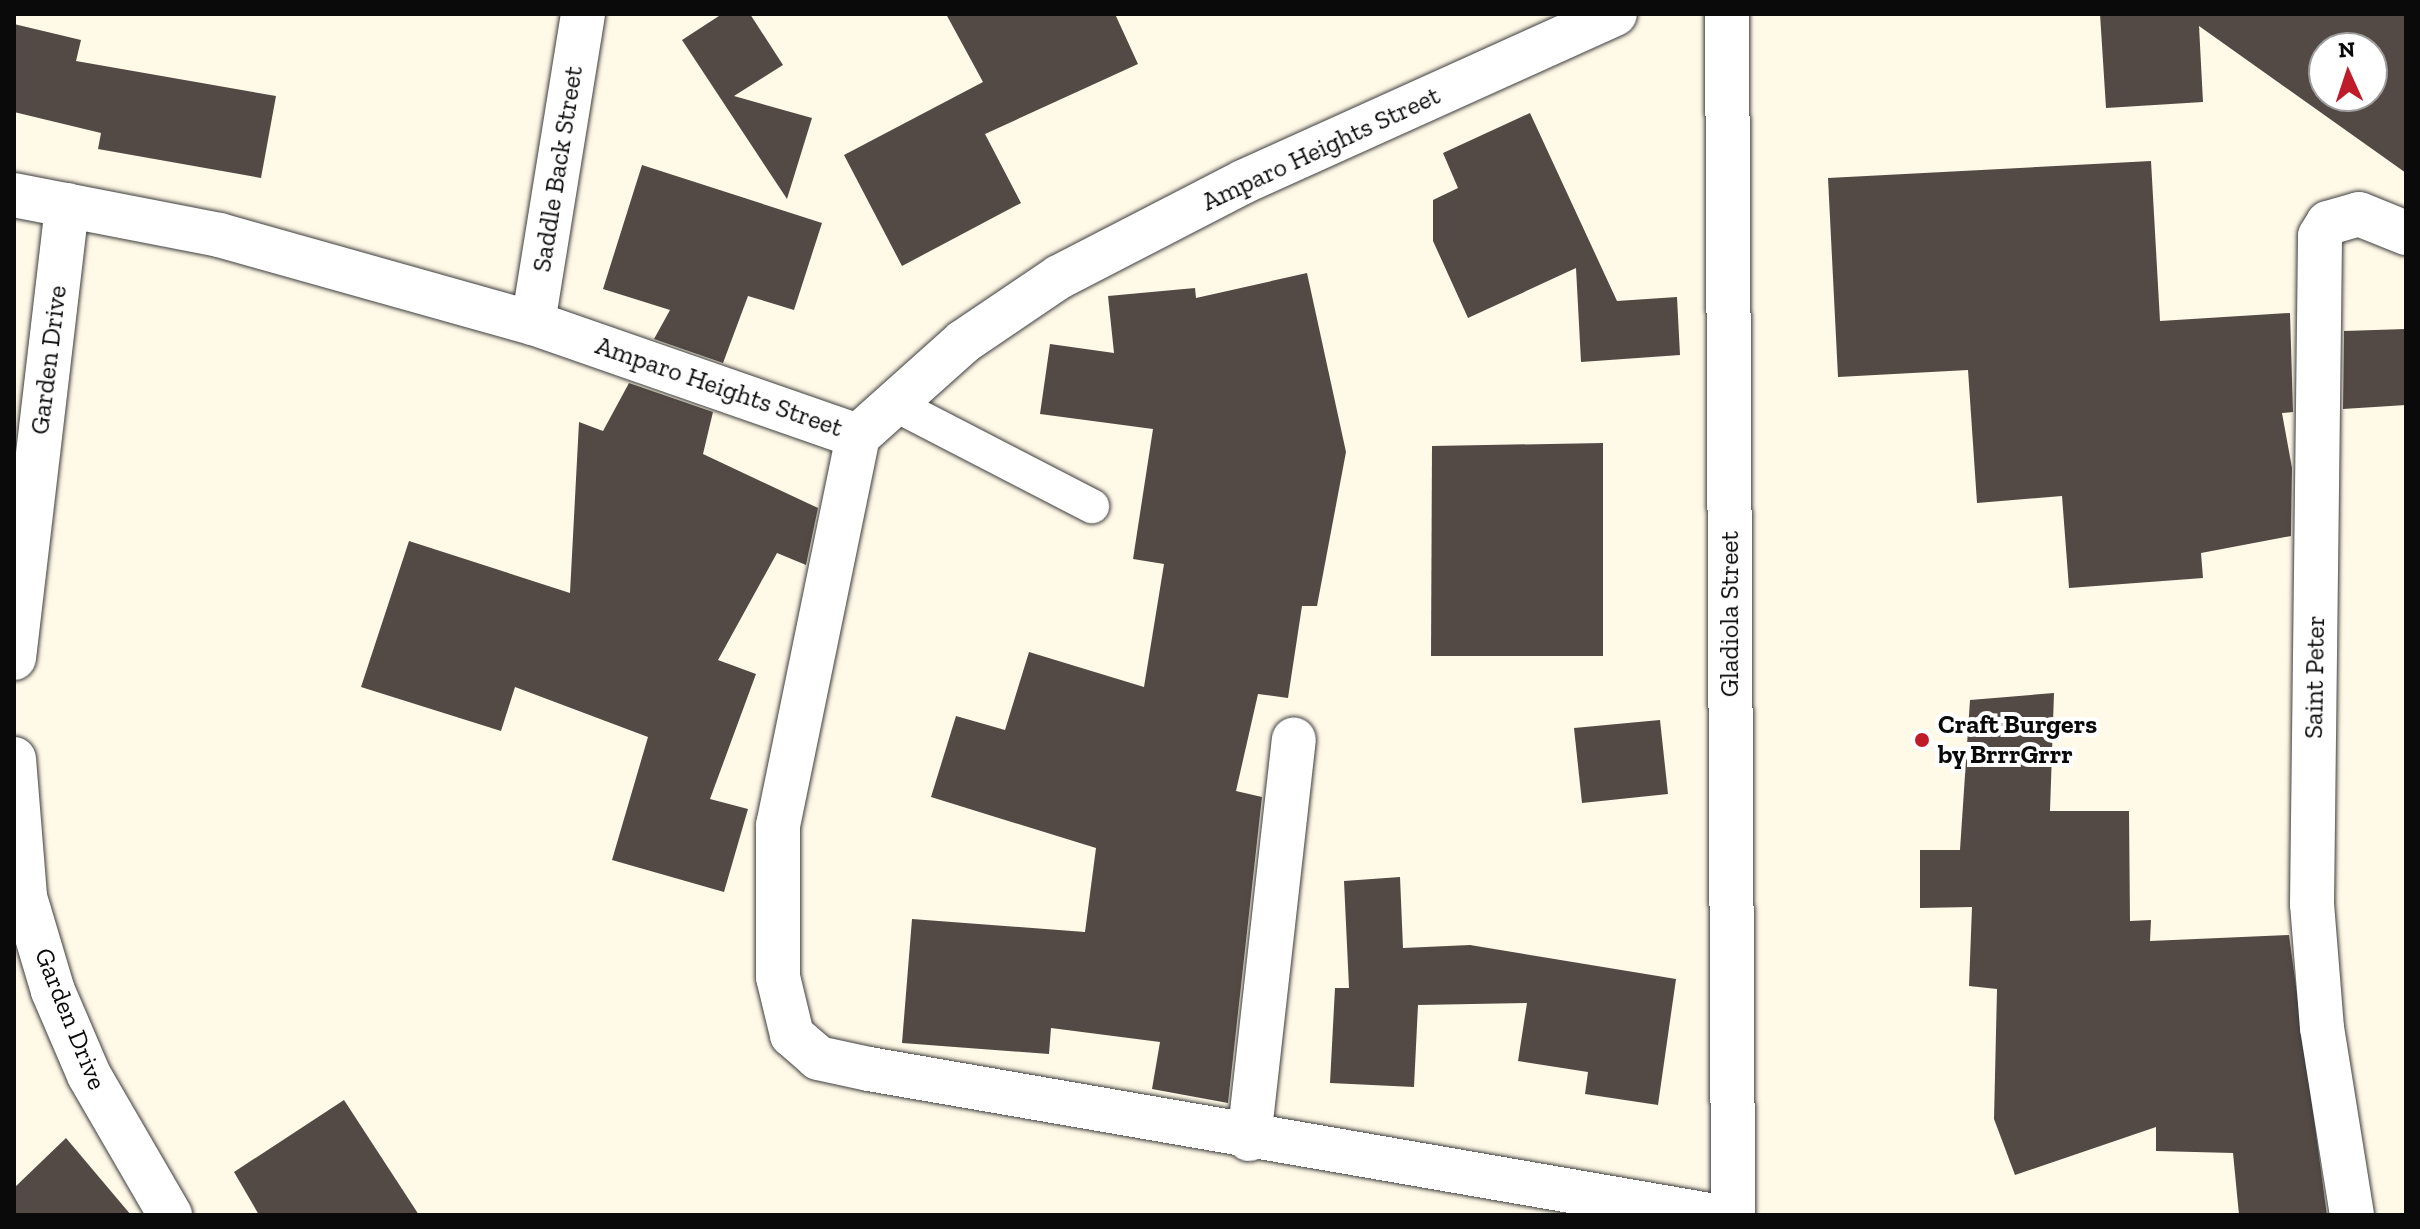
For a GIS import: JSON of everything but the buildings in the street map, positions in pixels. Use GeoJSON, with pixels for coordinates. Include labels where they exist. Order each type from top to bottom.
{"type":"FeatureCollection","features":[{"type":"Feature","properties":{"kind":"street","name":"Saddle Back Street"},"geometry":{"type":"LineString","coordinates":[[533,323],[583,14]]}},
{"type":"Feature","properties":{"kind":"street","name":"Amparo Heights Street"},"geometry":{"type":"LineString","coordinates":[[14,195],[219,235],[533,323],[858,436],[963,342],[1059,277],[1243,182],[1615,14]]}},
{"type":"Feature","properties":{"kind":"street","name":"Gladiola Street"},"geometry":{"type":"LineString","coordinates":[[1727,14],[1733,1215]]}},
{"type":"Feature","properties":{"kind":"street","name":"Garden Drive"},"geometry":{"type":"LineString","coordinates":[[14,658],[67,205]]}},
{"type":"Feature","properties":{"kind":"street","name":"Saint Peter"},"geometry":{"type":"LineString","coordinates":[[2352,1215],[2322,1028],[2312,904],[2320,236],[2328,223],[2359,214],[2406,233]]}},
{"type":"Feature","properties":{"kind":"street"},"geometry":{"type":"LineString","coordinates":[[858,436],[778,825],[778,977],[792,1035],[818,1058],[869,1069],[1249,1139],[1709,1215]]}},
{"type":"Feature","properties":{"kind":"street"},"geometry":{"type":"LineString","coordinates":[[1249,1139],[1294,740]]}},
{"type":"Feature","properties":{"kind":"street","name":"Garden Drive"},"geometry":{"type":"LineString","coordinates":[[14,759],[25,897],[53,991],[89,1075],[170,1215]]}},
{"type":"Feature","properties":{"kind":"lane"},"geometry":{"type":"LineString","coordinates":[[894,404],[1092,506]]}},
{"type":"Feature","properties":{"kind":"place","name":"Craft Burgers by BrrrGrrr"},"geometry":{"type":"Point","coordinates":[1922,740]}}]}
